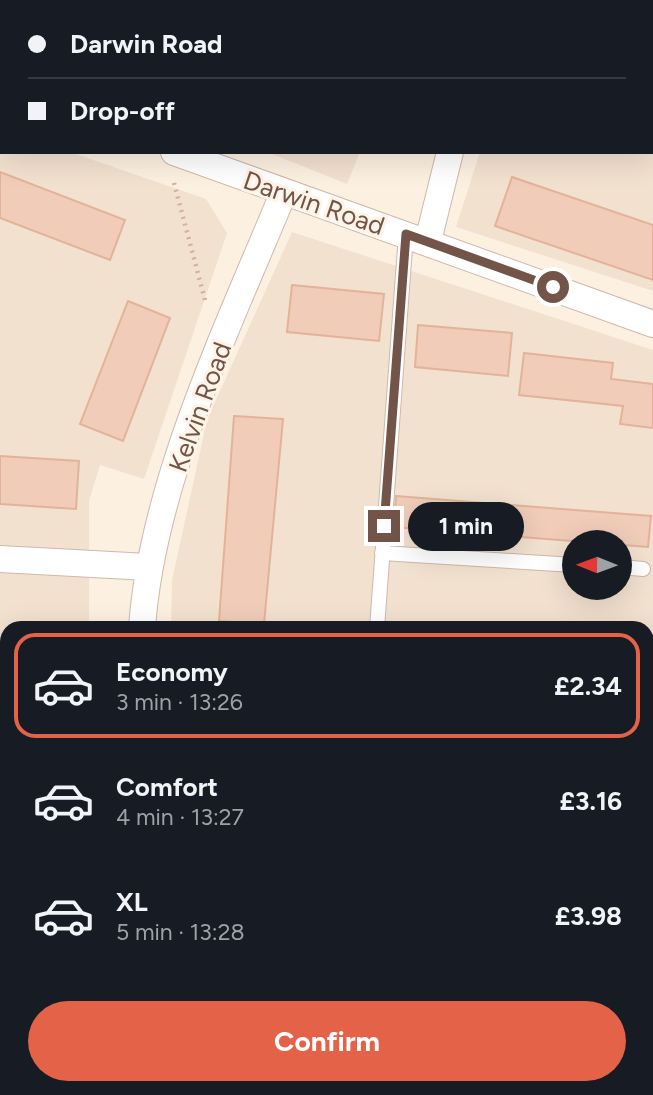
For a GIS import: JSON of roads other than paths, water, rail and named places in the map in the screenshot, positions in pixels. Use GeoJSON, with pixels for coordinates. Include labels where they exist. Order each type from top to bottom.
{"type":"FeatureCollection","features":[{"type":"Feature","properties":{"kind":"street","name":"Darwin Road"},"geometry":{"type":"LineString","coordinates":[[179,154],[282,194],[417,238],[653,324]]}},
{"type":"Feature","properties":{"kind":"street"},"geometry":{"type":"LineString","coordinates":[[417,238],[449,154]]}},
{"type":"Feature","properties":{"kind":"street","name":"Kelvin Road"},"geometry":{"type":"LineString","coordinates":[[143,621],[148,567],[192,417],[282,194]]}},
{"type":"Feature","properties":{"kind":"street"},"geometry":{"type":"LineString","coordinates":[[0,559],[148,567]]}},
{"type":"Feature","properties":{"kind":"lane"},"geometry":{"type":"LineString","coordinates":[[377,621],[382,553],[417,238]]}},
{"type":"Feature","properties":{"kind":"lane"},"geometry":{"type":"LineString","coordinates":[[382,553],[562,564]]}},
{"type":"Feature","properties":{"kind":"lane"},"geometry":{"type":"LineString","coordinates":[[632,568],[643,569]]}}]}
